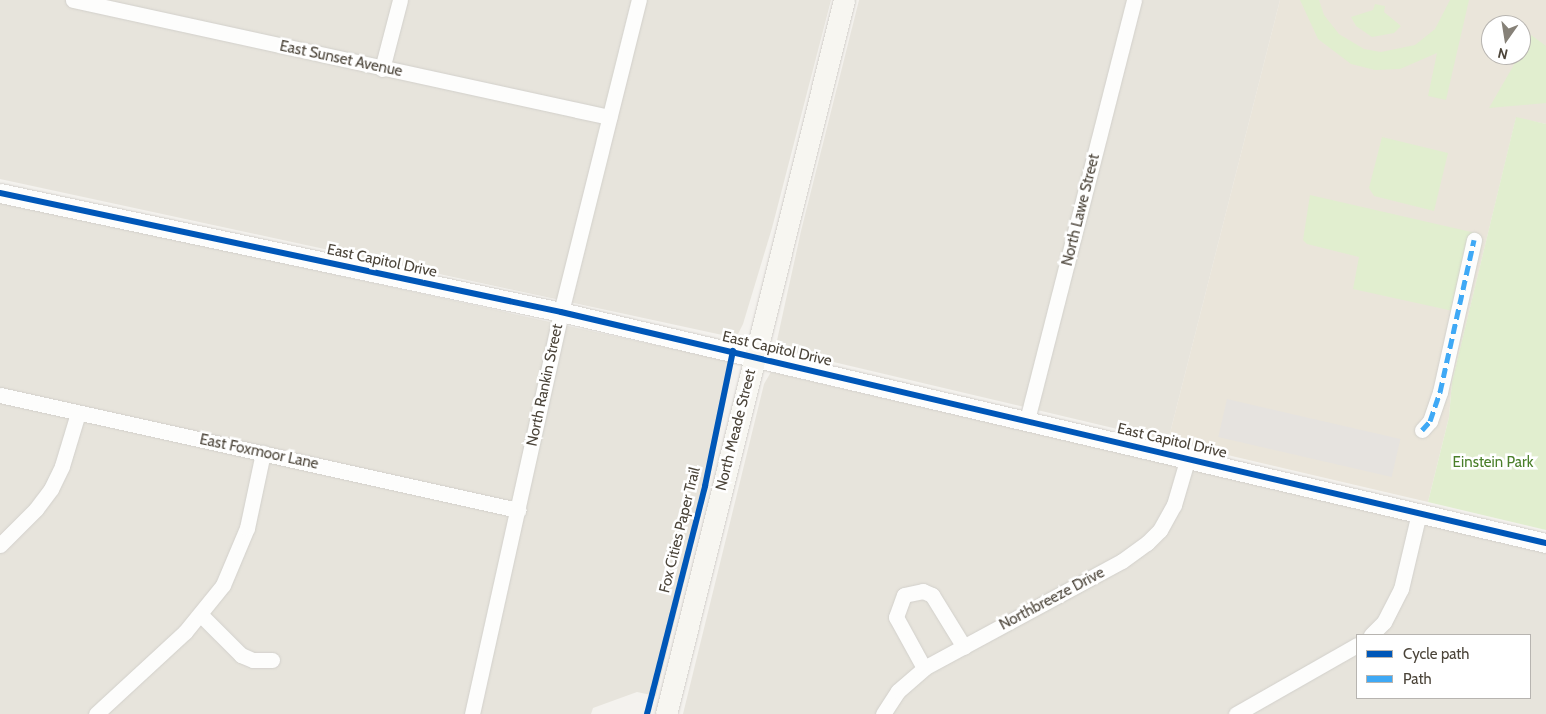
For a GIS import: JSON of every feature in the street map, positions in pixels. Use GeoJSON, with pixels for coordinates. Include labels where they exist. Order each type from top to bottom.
{"type":"FeatureCollection","features":[{"type":"Feature","properties":{"kind":"main road","name":"North Meade Street"},"geometry":{"type":"LineString","coordinates":[[666,714],[844,0]]}},
{"type":"Feature","properties":{"kind":"street","name":"East Sunset Avenue"},"geometry":{"type":"LineString","coordinates":[[73,0],[382,69],[609,117]]}},
{"type":"Feature","properties":{"kind":"street"},"geometry":{"type":"LineString","coordinates":[[382,69],[400,0]]}},
{"type":"Feature","properties":{"kind":"street","name":"North Rankin Street"},"geometry":{"type":"LineString","coordinates":[[472,714],[561,312],[639,0]]}},
{"type":"Feature","properties":{"kind":"street","name":"North Lawe Street"},"geometry":{"type":"LineString","coordinates":[[1027,420],[1134,0]]}},
{"type":"Feature","properties":{"kind":"street","name":"East Capitol Drive"},"geometry":{"type":"LineString","coordinates":[[0,193],[561,312],[1188,457],[1546,543]]}},
{"type":"Feature","properties":{"kind":"street"},"geometry":{"type":"LineString","coordinates":[[1422,430],[1430,421],[1440,392],[1474,240]]}},
{"type":"Feature","properties":{"kind":"street","name":"East Foxmoor Lane"},"geometry":{"type":"LineString","coordinates":[[0,395],[518,510]]}},
{"type":"Feature","properties":{"kind":"street"},"geometry":{"type":"LineString","coordinates":[[0,545],[36,509],[51,489],[62,466],[78,413]]}},
{"type":"Feature","properties":{"kind":"street"},"geometry":{"type":"LineString","coordinates":[[96,714],[201,615],[223,585],[240,550],[263,453]]}},
{"type":"Feature","properties":{"kind":"street","name":"Northbreeze Drive"},"geometry":{"type":"LineString","coordinates":[[883,714],[898,691],[924,668],[1122,561],[1147,544],[1160,530],[1174,505],[1188,457]]}},
{"type":"Feature","properties":{"kind":"street"},"geometry":{"type":"LineString","coordinates":[[1372,634],[1384,622],[1401,590],[1419,513]]}},
{"type":"Feature","properties":{"kind":"street"},"geometry":{"type":"LineString","coordinates":[[924,668],[896,617],[904,595],[923,591],[932,595],[964,647]]}},
{"type":"Feature","properties":{"kind":"street"},"geometry":{"type":"LineString","coordinates":[[201,615],[242,655],[252,660],[272,660]]}},
{"type":"Feature","properties":{"kind":"street"},"geometry":{"type":"LineString","coordinates":[[1236,714],[1356,646]]}},
{"type":"Feature","properties":{"kind":"shaded area"},"geometry":{"type":"Polygon","coordinates":[[[0,0],[831,0],[772,228],[743,324],[738,334],[727,336],[0,179],[0,0]]]}},
{"type":"Feature","properties":{"kind":"shaded area"},"geometry":{"type":"Polygon","coordinates":[[[859,0],[1280,0],[1168,441],[791,352],[776,345],[801,231],[859,0]]]}},
{"type":"Feature","properties":{"kind":"shaded area"},"geometry":{"type":"Polygon","coordinates":[[[1280,0],[1546,0],[1546,124],[1516,118],[1452,382],[1449,417],[1428,502],[1168,441],[1280,0]]]}},
{"type":"Feature","properties":{"kind":"shaded area"},"geometry":{"type":"Polygon","coordinates":[[[0,201],[728,361],[732,371],[709,482],[656,696],[637,692],[593,708],[591,714],[0,714],[0,201]]]}},
{"type":"Feature","properties":{"kind":"shaded area"},"geometry":{"type":"Polygon","coordinates":[[[771,372],[1546,552],[1546,714],[683,714],[764,384],[771,372]]]}},
{"type":"Feature","properties":{"kind":"shaded area"},"geometry":{"type":"Polygon","coordinates":[[[1227,399],[1400,439],[1392,477],[1218,437],[1227,399]]]}},
{"type":"Feature","properties":{"kind":"green space"},"geometry":{"type":"Polygon","coordinates":[[[1300,0],[1319,0],[1324,15],[1339,34],[1364,49],[1381,52],[1415,45],[1435,29],[1450,0],[1469,0],[1446,100],[1428,96],[1437,53],[1400,69],[1375,70],[1351,64],[1318,39],[1300,0]]]}},
{"type":"Feature","properties":{"kind":"green space"},"geometry":{"type":"Polygon","coordinates":[[[1375,4],[1385,6],[1384,12],[1401,26],[1394,33],[1372,37],[1356,26],[1351,17],[1373,10],[1375,4]]]}},
{"type":"Feature","properties":{"kind":"green space"},"geometry":{"type":"Polygon","coordinates":[[[1531,35],[1546,46],[1546,103],[1489,108],[1514,65],[1531,65],[1531,35]]]}},
{"type":"Feature","properties":{"kind":"green space","name":"Einstein Park"},"geometry":{"type":"Polygon","coordinates":[[[1516,117],[1546,124],[1546,530],[1428,502],[1449,417],[1452,382],[1516,117]]]}},
{"type":"Feature","properties":{"kind":"green space"},"geometry":{"type":"Polygon","coordinates":[[[1382,137],[1448,153],[1434,211],[1374,196],[1369,188],[1382,137]]]}},
{"type":"Feature","properties":{"kind":"green space"},"geometry":{"type":"Polygon","coordinates":[[[1310,195],[1480,234],[1462,313],[1353,289],[1359,257],[1307,244],[1303,240],[1310,195]]]}},
{"type":"Feature","properties":{"kind":"marked path"},"geometry":{"type":"LineString","coordinates":[[1422,430],[1430,421],[1440,392],[1474,240]]}},
{"type":"Feature","properties":{"kind":"cycle path"},"geometry":{"type":"LineString","coordinates":[[0,193],[561,312],[1546,543]]}},
{"type":"Feature","properties":{"kind":"cycle path","name":"Fox Cities Paper Trail"},"geometry":{"type":"LineString","coordinates":[[647,714],[705,486],[733,351]]}}]}
